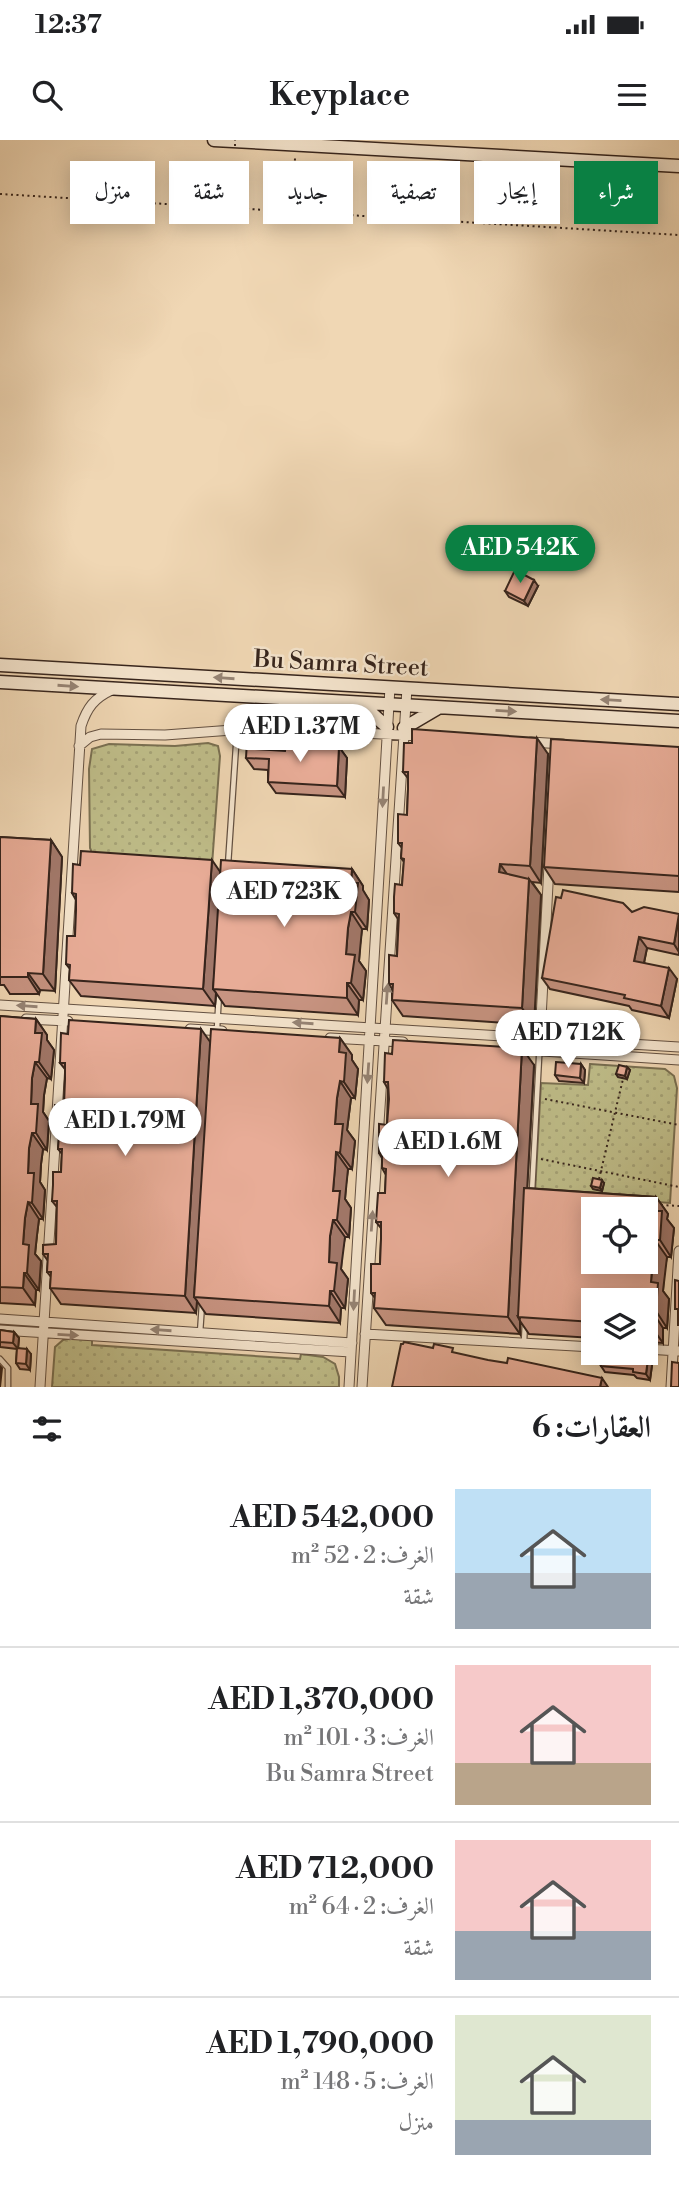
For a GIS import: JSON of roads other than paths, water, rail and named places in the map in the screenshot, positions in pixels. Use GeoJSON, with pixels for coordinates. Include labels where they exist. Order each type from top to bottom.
{"type":"FeatureCollection","features":[{"type":"Feature","properties":{"kind":"street"},"geometry":{"type":"LineString","coordinates":[[214,140],[679,166]]}},
{"type":"Feature","properties":{"kind":"street","name":"Bu Samra Street"},"geometry":{"type":"LineString","coordinates":[[0,664],[679,704]]}},
{"type":"Feature","properties":{"kind":"street","name":"Bu Samra Street"},"geometry":{"type":"LineString","coordinates":[[0,682],[679,721]]}},
{"type":"Feature","properties":{"kind":"street"},"geometry":{"type":"LineString","coordinates":[[349,1387],[390,687]]}},
{"type":"Feature","properties":{"kind":"street"},"geometry":{"type":"LineString","coordinates":[[362,1387],[407,688]]}},
{"type":"Feature","properties":{"kind":"street"},"geometry":{"type":"LineString","coordinates":[[40,1387],[81,726],[93,701],[112,690]]}},
{"type":"Feature","properties":{"kind":"street"},"geometry":{"type":"LineString","coordinates":[[360,703],[387,730]]}},
{"type":"Feature","properties":{"kind":"street"},"geometry":{"type":"LineString","coordinates":[[404,731],[438,708]]}},
{"type":"Feature","properties":{"kind":"street"},"geometry":{"type":"LineString","coordinates":[[79,746],[90,737],[101,733],[165,736],[272,728],[387,730],[431,736]]}},
{"type":"Feature","properties":{"kind":"street"},"geometry":{"type":"LineString","coordinates":[[514,741],[556,746],[569,744]]}},
{"type":"Feature","properties":{"kind":"street"},"geometry":{"type":"LineString","coordinates":[[540,1038],[550,859]]}},
{"type":"Feature","properties":{"kind":"street"},"geometry":{"type":"LineString","coordinates":[[0,1005],[679,1047]]}},
{"type":"Feature","properties":{"kind":"street"},"geometry":{"type":"LineString","coordinates":[[13,1018],[76,1022]]}},
{"type":"Feature","properties":{"kind":"street"},"geometry":{"type":"LineString","coordinates":[[178,1028],[231,1031]]}},
{"type":"Feature","properties":{"kind":"street"},"geometry":{"type":"LineString","coordinates":[[314,1037],[410,1043]]}},
{"type":"Feature","properties":{"kind":"street"},"geometry":{"type":"LineString","coordinates":[[500,1049],[679,1060]]}},
{"type":"Feature","properties":{"kind":"street"},"geometry":{"type":"LineString","coordinates":[[671,1387],[676,1351],[679,1251]]}},
{"type":"Feature","properties":{"kind":"street"},"geometry":{"type":"LineString","coordinates":[[0,1319],[351,1347]]}},
{"type":"Feature","properties":{"kind":"street"},"geometry":{"type":"LineString","coordinates":[[0,1330],[351,1347]]}},
{"type":"Feature","properties":{"kind":"street"},"geometry":{"type":"LineString","coordinates":[[365,1334],[581,1345]]}},
{"type":"Feature","properties":{"kind":"street"},"geometry":{"type":"LineString","coordinates":[[658,1350],[676,1351]]}},
{"type":"Feature","properties":{"kind":"lane"},"geometry":{"type":"LineString","coordinates":[[228,867],[237,730]]}},
{"type":"Feature","properties":{"kind":"lane"},"geometry":{"type":"LineString","coordinates":[[216,1044],[220,990]]}},
{"type":"Feature","properties":{"kind":"lane"},"geometry":{"type":"LineString","coordinates":[[532,1198],[540,1038]]}},
{"type":"Feature","properties":{"kind":"lane"},"geometry":{"type":"LineString","coordinates":[[201,1333],[203,1291]]}},
{"type":"Feature","properties":{"kind":"lane"},"geometry":{"type":"LineString","coordinates":[[524,1343],[525,1316]]}},
{"type":"Feature","properties":{"kind":"lane"},"geometry":{"type":"LineString","coordinates":[[0,1359],[8,1368],[8,1387]]}}]}
